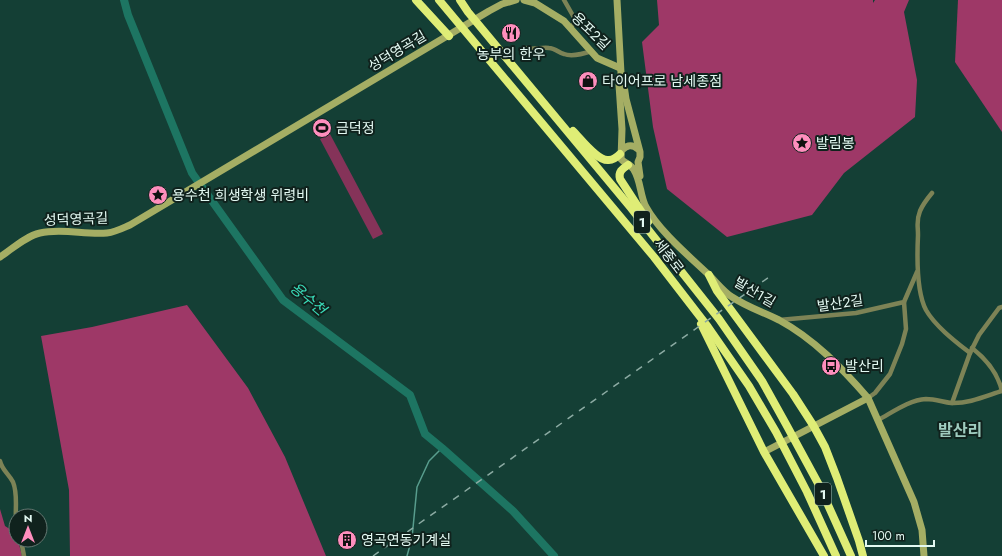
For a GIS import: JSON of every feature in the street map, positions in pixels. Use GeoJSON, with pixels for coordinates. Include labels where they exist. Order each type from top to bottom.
{"type":"FeatureCollection","features":[{"type":"Feature","properties":{"kind":"highway"},"geometry":{"type":"LineString","coordinates":[[416,0],[449,36]]}},
{"type":"Feature","properties":{"kind":"highway","name":"세종로"},"geometry":{"type":"LineString","coordinates":[[439,0],[457,19],[654,257],[708,327],[749,386],[776,432],[807,492],[835,553]]}},
{"type":"Feature","properties":{"kind":"highway","name":"세종로"},"geometry":{"type":"LineString","coordinates":[[460,0],[468,12],[666,251],[719,319],[762,381],[798,445],[819,485],[851,556]]}},
{"type":"Feature","properties":{"kind":"highway"},"geometry":{"type":"LineString","coordinates":[[532,89],[598,156],[607,161],[612,160],[621,152]]}},
{"type":"Feature","properties":{"kind":"highway"},"geometry":{"type":"LineString","coordinates":[[630,165],[620,172],[620,179],[666,251]]}},
{"type":"Feature","properties":{"kind":"highway"},"geometry":{"type":"LineString","coordinates":[[709,275],[717,291],[793,394],[813,425],[837,478],[863,556]]}},
{"type":"Feature","properties":{"kind":"highway"},"geometry":{"type":"LineString","coordinates":[[693,307],[764,452],[823,555]]}},
{"type":"Feature","properties":{"kind":"street","name":"성덕영곡길"},"geometry":{"type":"LineString","coordinates":[[0,257],[28,238],[39,233],[107,233],[118,231],[495,8],[516,0]]}},
{"type":"Feature","properties":{"kind":"street","name":"용포2길"},"geometry":{"type":"LineString","coordinates":[[524,0],[535,3],[551,13],[570,28],[597,58],[620,71]]}},
{"type":"Feature","properties":{"kind":"street"},"geometry":{"type":"LineString","coordinates":[[564,0],[576,21],[570,28]]}},
{"type":"Feature","properties":{"kind":"street"},"geometry":{"type":"LineString","coordinates":[[617,0],[620,71],[619,85],[622,129],[621,159],[624,163],[630,165],[638,162]]}},
{"type":"Feature","properties":{"kind":"street"},"geometry":{"type":"LineString","coordinates":[[525,48],[532,50],[552,48],[564,54],[576,55],[592,51]]}},
{"type":"Feature","properties":{"kind":"street"},"geometry":{"type":"LineString","coordinates":[[620,71],[640,157],[638,162],[641,196]]}},
{"type":"Feature","properties":{"kind":"street"},"geometry":{"type":"LineString","coordinates":[[621,152],[629,145],[638,149]]}},
{"type":"Feature","properties":{"kind":"street"},"geometry":{"type":"LineString","coordinates":[[630,165],[637,176],[641,196]]}},
{"type":"Feature","properties":{"kind":"street"},"geometry":{"type":"LineString","coordinates":[[878,420],[907,404],[916,401],[926,399],[952,403],[976,399],[1002,391],[1000,382],[993,370],[983,358],[944,331],[926,311],[922,299],[918,269],[918,232],[916,225],[924,203],[932,193]]}},
{"type":"Feature","properties":{"kind":"street","name":"발산1길"},"geometry":{"type":"LineString","coordinates":[[641,196],[646,208],[656,222],[689,257],[732,297],[758,312],[778,320],[812,341],[858,386],[868,398],[914,502],[922,530],[924,556]]}},
{"type":"Feature","properties":{"kind":"street"},"geometry":{"type":"LineString","coordinates":[[764,452],[875,393],[890,374],[902,344],[906,329],[904,302],[917,275],[918,269]]}},
{"type":"Feature","properties":{"kind":"street","name":"발산2길"},"geometry":{"type":"LineString","coordinates":[[778,320],[856,312],[904,302]]}},
{"type":"Feature","properties":{"kind":"street"},"geometry":{"type":"LineString","coordinates":[[952,403],[971,351],[999,308],[1002,307]]}},
{"type":"Feature","properties":{"kind":"street"},"geometry":{"type":"LineString","coordinates":[[0,461],[3,469],[14,486],[15,508]]}},
{"type":"Feature","properties":{"kind":"shaded area"},"geometry":{"type":"Polygon","coordinates":[[[657,0],[873,0],[873,3],[875,0],[909,0],[904,12],[917,80],[915,117],[844,173],[812,215],[727,237],[667,189],[653,127],[642,42],[659,25],[657,0]]]}},
{"type":"Feature","properties":{"kind":"shaded area"},"geometry":{"type":"Polygon","coordinates":[[[958,0],[1002,0],[1002,132],[955,62],[958,0]]]}},
{"type":"Feature","properties":{"kind":"shaded area"},"geometry":{"type":"Polygon","coordinates":[[[330,134],[383,234],[373,239],[320,139],[330,134]]]}},
{"type":"Feature","properties":{"kind":"shaded area"},"geometry":{"type":"Polygon","coordinates":[[[187,305],[248,388],[285,457],[326,556],[70,556],[69,490],[41,336],[92,327],[187,305]]]}},
{"type":"Feature","properties":{"kind":"shaded area"},"geometry":{"type":"Polygon","coordinates":[[[0,509],[5,526],[8,528],[8,548],[20,548],[22,556],[0,556],[0,509]]]}},
{"type":"Feature","properties":{"kind":"waterway","name":"용수천"},"geometry":{"type":"LineString","coordinates":[[124,0],[128,15],[192,173],[283,300],[410,395],[425,434],[513,511],[554,556]]}},
{"type":"Feature","properties":{"kind":"waterway"},"geometry":{"type":"LineString","coordinates":[[407,556],[412,538],[417,487],[429,461],[442,448]]}},
{"type":"Feature","properties":{"kind":"railway"},"geometry":{"type":"LineString","coordinates":[[373,556],[772,275]]}},
{"type":"Feature","properties":{"kind":"place","name":"농부의 한우"},"geometry":{"type":"Point","coordinates":[511,33]}},
{"type":"Feature","properties":{"kind":"place","name":"타이어프로 남세종점"},"geometry":{"type":"Point","coordinates":[588,81]}},
{"type":"Feature","properties":{"kind":"place","name":"금덕정"},"geometry":{"type":"Point","coordinates":[322,128]}},
{"type":"Feature","properties":{"kind":"place","name":"발림봉"},"geometry":{"type":"Point","coordinates":[802,143]}},
{"type":"Feature","properties":{"kind":"place","name":"용수천 희생학생 위령비"},"geometry":{"type":"Point","coordinates":[158,195]}},
{"type":"Feature","properties":{"kind":"place","name":"발산리"},"geometry":{"type":"Point","coordinates":[831,366]}},
{"type":"Feature","properties":{"kind":"place","name":"영곡연동기계실"},"geometry":{"type":"Point","coordinates":[347,540]}},
{"type":"Feature","properties":{"kind":"district","name":"발산리"},"geometry":{"type":"Point","coordinates":[960,430]}}]}
